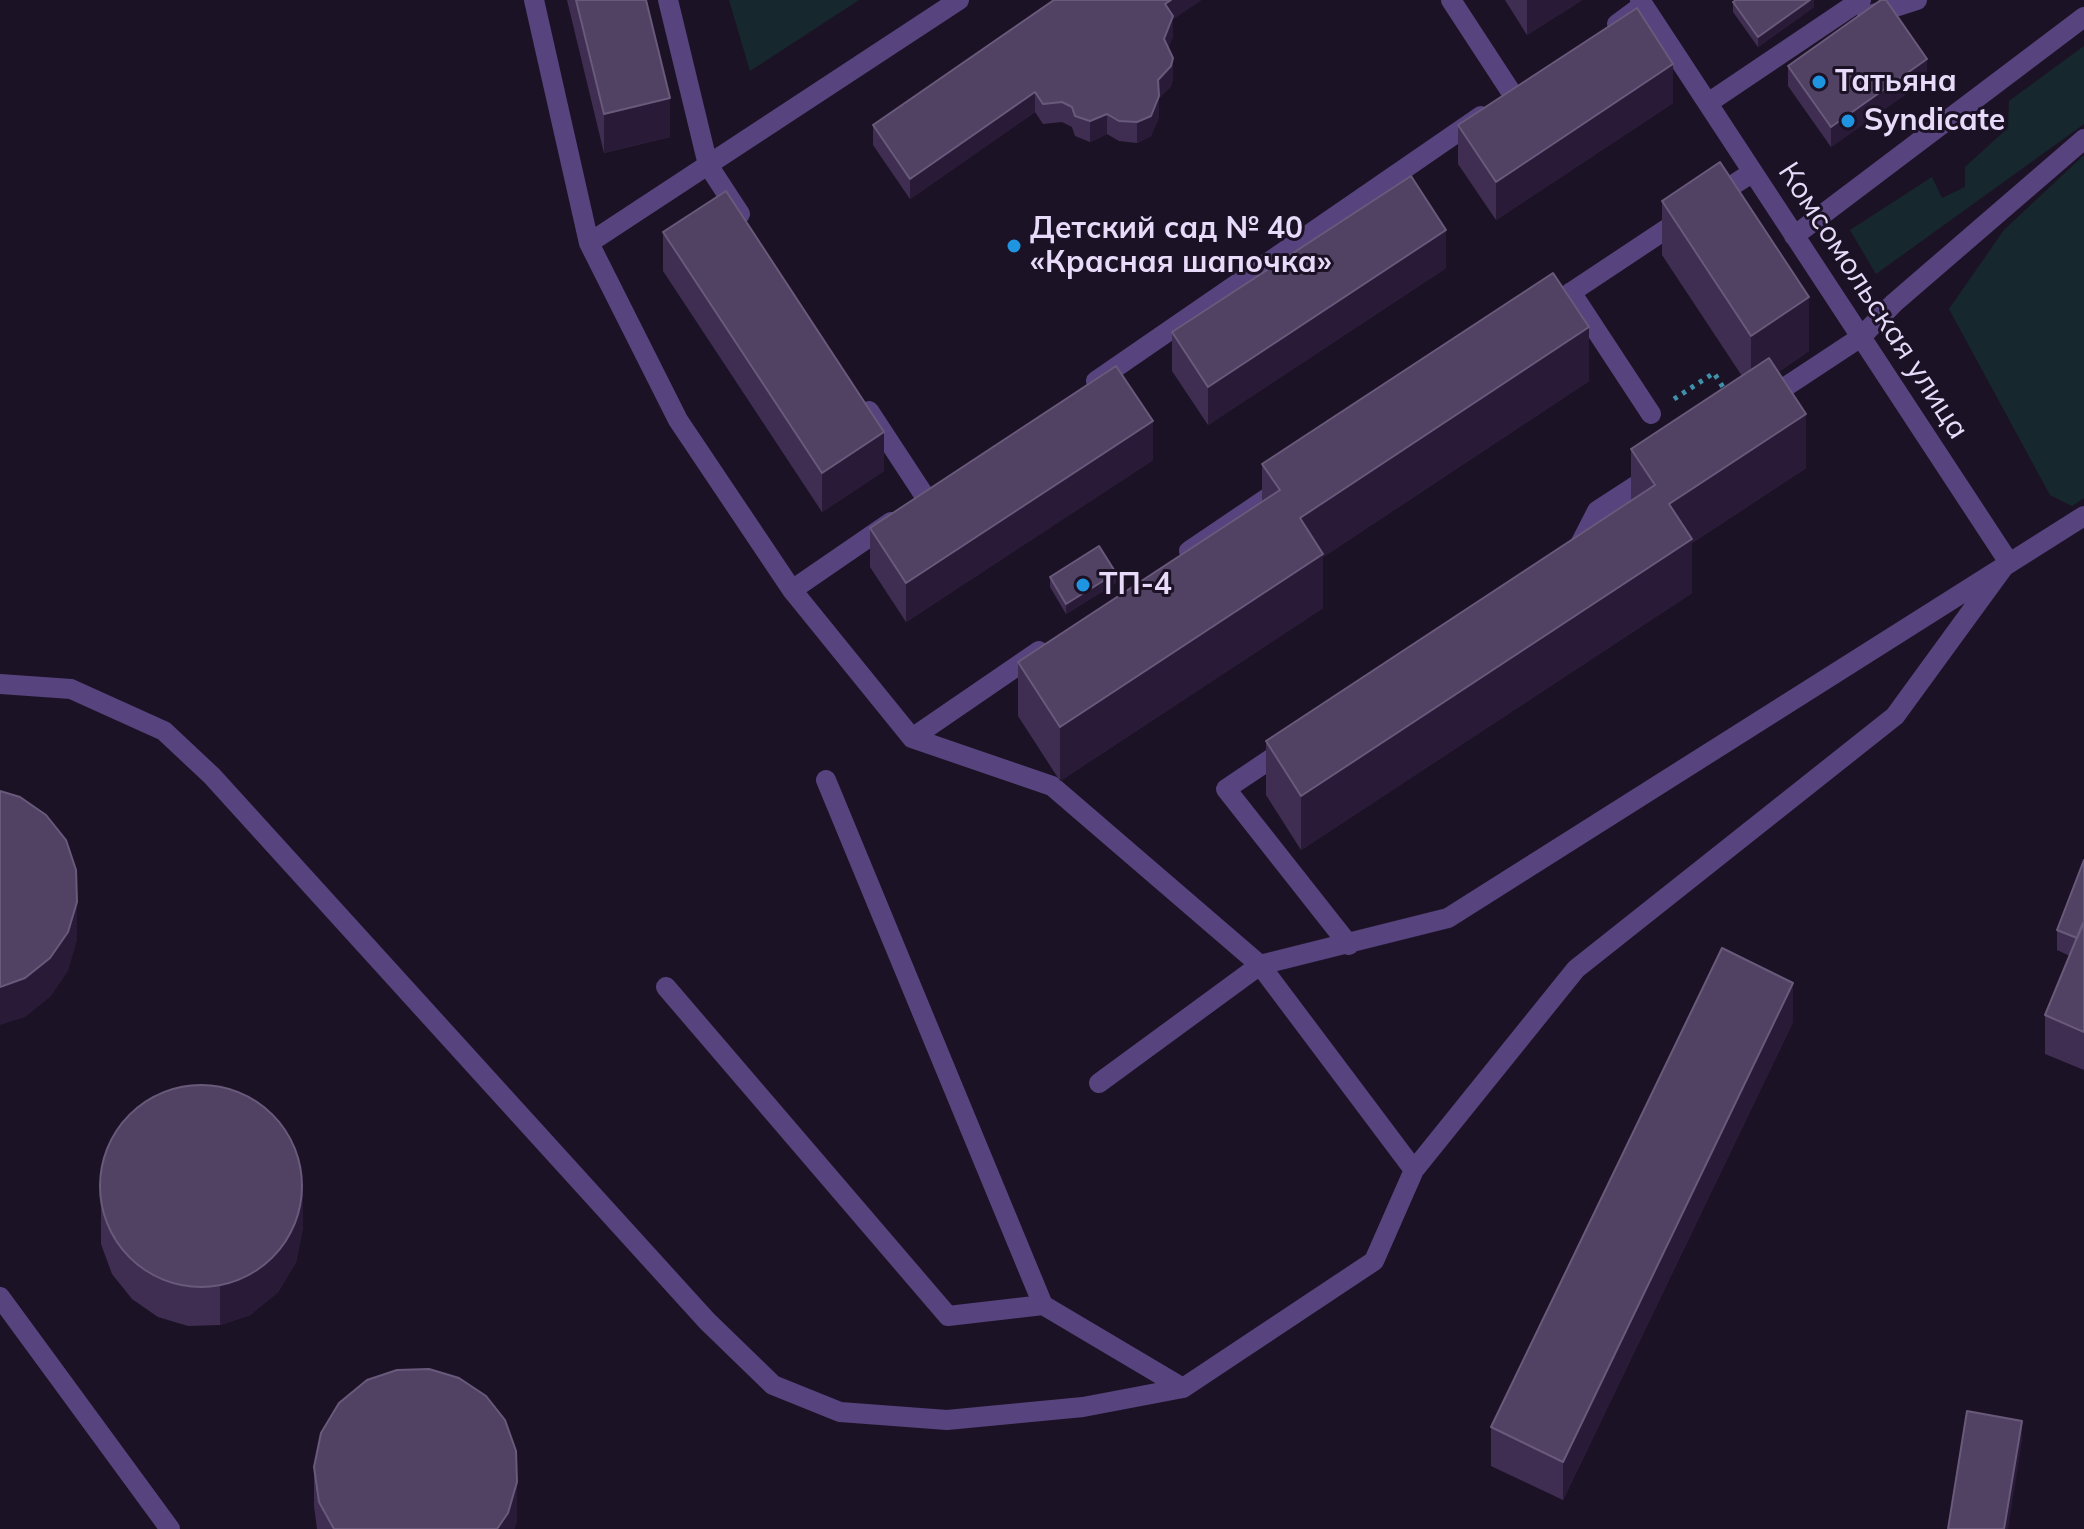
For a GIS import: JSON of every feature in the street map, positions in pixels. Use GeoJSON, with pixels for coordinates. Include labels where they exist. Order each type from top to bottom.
{"type":"FeatureCollection","features":[{"type":"Feature","properties":{"kind":"street"},"geometry":{"type":"LineString","coordinates":[[534,0],[589,243],[678,420],[792,590],[912,738],[1052,786],[1260,965],[1414,1170]]}},
{"type":"Feature","properties":{"kind":"street"},"geometry":{"type":"LineString","coordinates":[[668,0],[708,165],[751,232]]}},
{"type":"Feature","properties":{"kind":"street"},"geometry":{"type":"LineString","coordinates":[[589,243],[959,0]]}},
{"type":"Feature","properties":{"kind":"street"},"geometry":{"type":"LineString","coordinates":[[1083,390],[1520,90],[1451,0]]}},
{"type":"Feature","properties":{"kind":"street"},"geometry":{"type":"LineString","coordinates":[[1708,103],[1861,0]]}},
{"type":"Feature","properties":{"kind":"street"},"geometry":{"type":"LineString","coordinates":[[1813,33],[1917,0]]}},
{"type":"Feature","properties":{"kind":"street"},"geometry":{"type":"LineString","coordinates":[[1604,32],[1642,3]]}},
{"type":"Feature","properties":{"kind":"street","name":"Комсомольская улица"},"geometry":{"type":"LineString","coordinates":[[1642,3],[2008,561]]}},
{"type":"Feature","properties":{"kind":"street"},"geometry":{"type":"LineString","coordinates":[[1794,236],[2084,17]]}},
{"type":"Feature","properties":{"kind":"street"},"geometry":{"type":"LineString","coordinates":[[1742,416],[1861,337],[1894,303],[2084,139]]}},
{"type":"Feature","properties":{"kind":"street"},"geometry":{"type":"LineString","coordinates":[[1532,318],[1753,172]]}},
{"type":"Feature","properties":{"kind":"street"},"geometry":{"type":"LineString","coordinates":[[1571,292],[1651,414]]}},
{"type":"Feature","properties":{"kind":"street"},"geometry":{"type":"LineString","coordinates":[[792,590],[933,493],[856,391]]}},
{"type":"Feature","properties":{"kind":"street"},"geometry":{"type":"LineString","coordinates":[[1558,569],[1571,561],[1597,511],[1676,459]]}},
{"type":"Feature","properties":{"kind":"street"},"geometry":{"type":"LineString","coordinates":[[1176,559],[1308,470]]}},
{"type":"Feature","properties":{"kind":"street"},"geometry":{"type":"LineString","coordinates":[[1099,1083],[1260,965],[1448,918],[2008,561],[2084,516]]}},
{"type":"Feature","properties":{"kind":"street"},"geometry":{"type":"LineString","coordinates":[[0,684],[71,689],[164,731],[174,740],[212,776],[707,1321],[773,1385],[840,1412],[947,1420],[1083,1407],[1183,1388],[1374,1261],[1414,1170],[1576,969],[1895,716],[2008,561]]}},
{"type":"Feature","properties":{"kind":"street"},"geometry":{"type":"LineString","coordinates":[[912,738],[1057,639]]}},
{"type":"Feature","properties":{"kind":"street"},"geometry":{"type":"LineString","coordinates":[[1306,736],[1226,789],[1349,945]]}},
{"type":"Feature","properties":{"kind":"street"},"geometry":{"type":"LineString","coordinates":[[826,780],[1043,1305],[1183,1388]]}},
{"type":"Feature","properties":{"kind":"street"},"geometry":{"type":"LineString","coordinates":[[666,987],[948,1316],[1043,1305]]}},
{"type":"Feature","properties":{"kind":"street"},"geometry":{"type":"LineString","coordinates":[[0,1297],[170,1529]]}},
{"type":"Feature","properties":{"kind":"path"},"geometry":{"type":"LineString","coordinates":[[1651,414],[1714,373],[1742,416]]}},
{"type":"Feature","properties":{"kind":"shaded area"},"geometry":{"type":"Polygon","coordinates":[[[729,0],[859,0],[750,71],[729,0]]]}},
{"type":"Feature","properties":{"kind":"shaded area"},"geometry":{"type":"Polygon","coordinates":[[[2084,46],[2084,124],[1876,274],[1850,230],[1932,177],[1942,198],[1965,187],[1965,167],[2008,128],[2009,101],[2084,46]]]}},
{"type":"Feature","properties":{"kind":"shaded area"},"geometry":{"type":"Polygon","coordinates":[[[2084,155],[2084,498],[2072,506],[2050,495],[1949,309],[2004,230],[2084,155]]]}},
{"type":"Feature","properties":{"kind":"building"},"geometry":{"type":"Polygon","coordinates":[[[576,0],[646,0],[670,98],[604,114],[576,0]]]}},
{"type":"Feature","properties":{"kind":"building"},"geometry":{"type":"Polygon","coordinates":[[[1054,0],[1171,0],[1165,4],[1173,16],[1164,39],[1173,58],[1171,66],[1158,80],[1159,96],[1151,116],[1137,122],[1119,121],[1107,114],[1090,121],[1075,116],[1072,107],[1062,102],[1043,104],[1035,92],[910,179],[873,125],[1054,0]]]}},
{"type":"Feature","properties":{"kind":"building"},"geometry":{"type":"Polygon","coordinates":[[[1810,0],[1758,37],[1733,2],[1810,0]]]}},
{"type":"Feature","properties":{"kind":"building"},"geometry":{"type":"Polygon","coordinates":[[[1881,0],[1886,0],[1927,59],[1831,127],[1788,66],[1881,0]]]}},
{"type":"Feature","properties":{"kind":"building"},"geometry":{"type":"Polygon","coordinates":[[[1637,8],[1673,64],[1496,182],[1458,125],[1637,8]]]}},
{"type":"Feature","properties":{"kind":"building"},"geometry":{"type":"Polygon","coordinates":[[[1720,162],[1809,297],[1751,336],[1662,201],[1720,162]]]}},
{"type":"Feature","properties":{"kind":"building"},"geometry":{"type":"Polygon","coordinates":[[[1411,176],[1446,230],[1208,387],[1172,332],[1411,176]]]}},
{"type":"Feature","properties":{"kind":"building"},"geometry":{"type":"Polygon","coordinates":[[[726,191],[884,432],[822,473],[663,232],[726,191]]]}},
{"type":"Feature","properties":{"kind":"building"},"geometry":{"type":"Polygon","coordinates":[[[1553,273],[1589,327],[1300,518],[1323,554],[1060,727],[1018,662],[1280,490],[1262,464],[1553,273]]]}},
{"type":"Feature","properties":{"kind":"building"},"geometry":{"type":"Polygon","coordinates":[[[1769,358],[1806,414],[1669,504],[1692,539],[1301,796],[1266,741],[1655,485],[1631,449],[1769,358]]]}},
{"type":"Feature","properties":{"kind":"building"},"geometry":{"type":"Polygon","coordinates":[[[1116,366],[1153,421],[906,583],[870,528],[1116,366]]]}},
{"type":"Feature","properties":{"kind":"building","name":"ТП-4"},"geometry":{"type":"Polygon","coordinates":[[[1099,546],[1116,573],[1066,604],[1050,577],[1099,546]]]}},
{"type":"Feature","properties":{"kind":"building"},"geometry":{"type":"Polygon","coordinates":[[[0,791],[20,797],[46,815],[66,840],[76,870],[77,902],[68,932],[50,958],[25,978],[0,987],[0,791]]]}},
{"type":"Feature","properties":{"kind":"building"},"geometry":{"type":"Polygon","coordinates":[[[2084,860],[2084,923],[2077,938],[2057,930],[2084,860]]]}},
{"type":"Feature","properties":{"kind":"building"},"geometry":{"type":"Polygon","coordinates":[[[2084,923],[2084,1032],[2045,1015],[2084,923]]]}},
{"type":"Feature","properties":{"kind":"building"},"geometry":{"type":"Polygon","coordinates":[[[1722,948],[1793,983],[1563,1462],[1491,1427],[1722,948]]]}},
{"type":"Feature","properties":{"kind":"building"},"geometry":{"type":"Polygon","coordinates":[[[201,1085],[240,1093],[272,1115],[294,1147],[302,1186],[294,1225],[272,1257],[240,1279],[201,1287],[162,1279],[130,1257],[108,1225],[100,1186],[108,1147],[130,1115],[162,1093],[201,1085]]]}},
{"type":"Feature","properties":{"kind":"building"},"geometry":{"type":"Polygon","coordinates":[[[429,1369],[459,1378],[486,1396],[505,1420],[516,1451],[517,1482],[508,1513],[497,1529],[334,1529],[319,1502],[314,1467],[321,1433],[339,1403],[367,1380],[397,1370],[429,1369]]]}},
{"type":"Feature","properties":{"kind":"building"},"geometry":{"type":"Polygon","coordinates":[[[1967,1411],[2022,1421],[2004,1529],[1948,1529],[1967,1411]]]}},
{"type":"Feature","properties":{"kind":"place","name":"Татьяна"},"geometry":{"type":"Point","coordinates":[1819,82]}},
{"type":"Feature","properties":{"kind":"place","name":"Syndicate"},"geometry":{"type":"Point","coordinates":[1848,121]}},
{"type":"Feature","properties":{"kind":"place","name":"Детский сад № 40 «Красная шапочка»"},"geometry":{"type":"Point","coordinates":[1014,246]}},
{"type":"Feature","properties":{"kind":"place","name":"ТП-4"},"geometry":{"type":"Point","coordinates":[1083,585]}}]}
